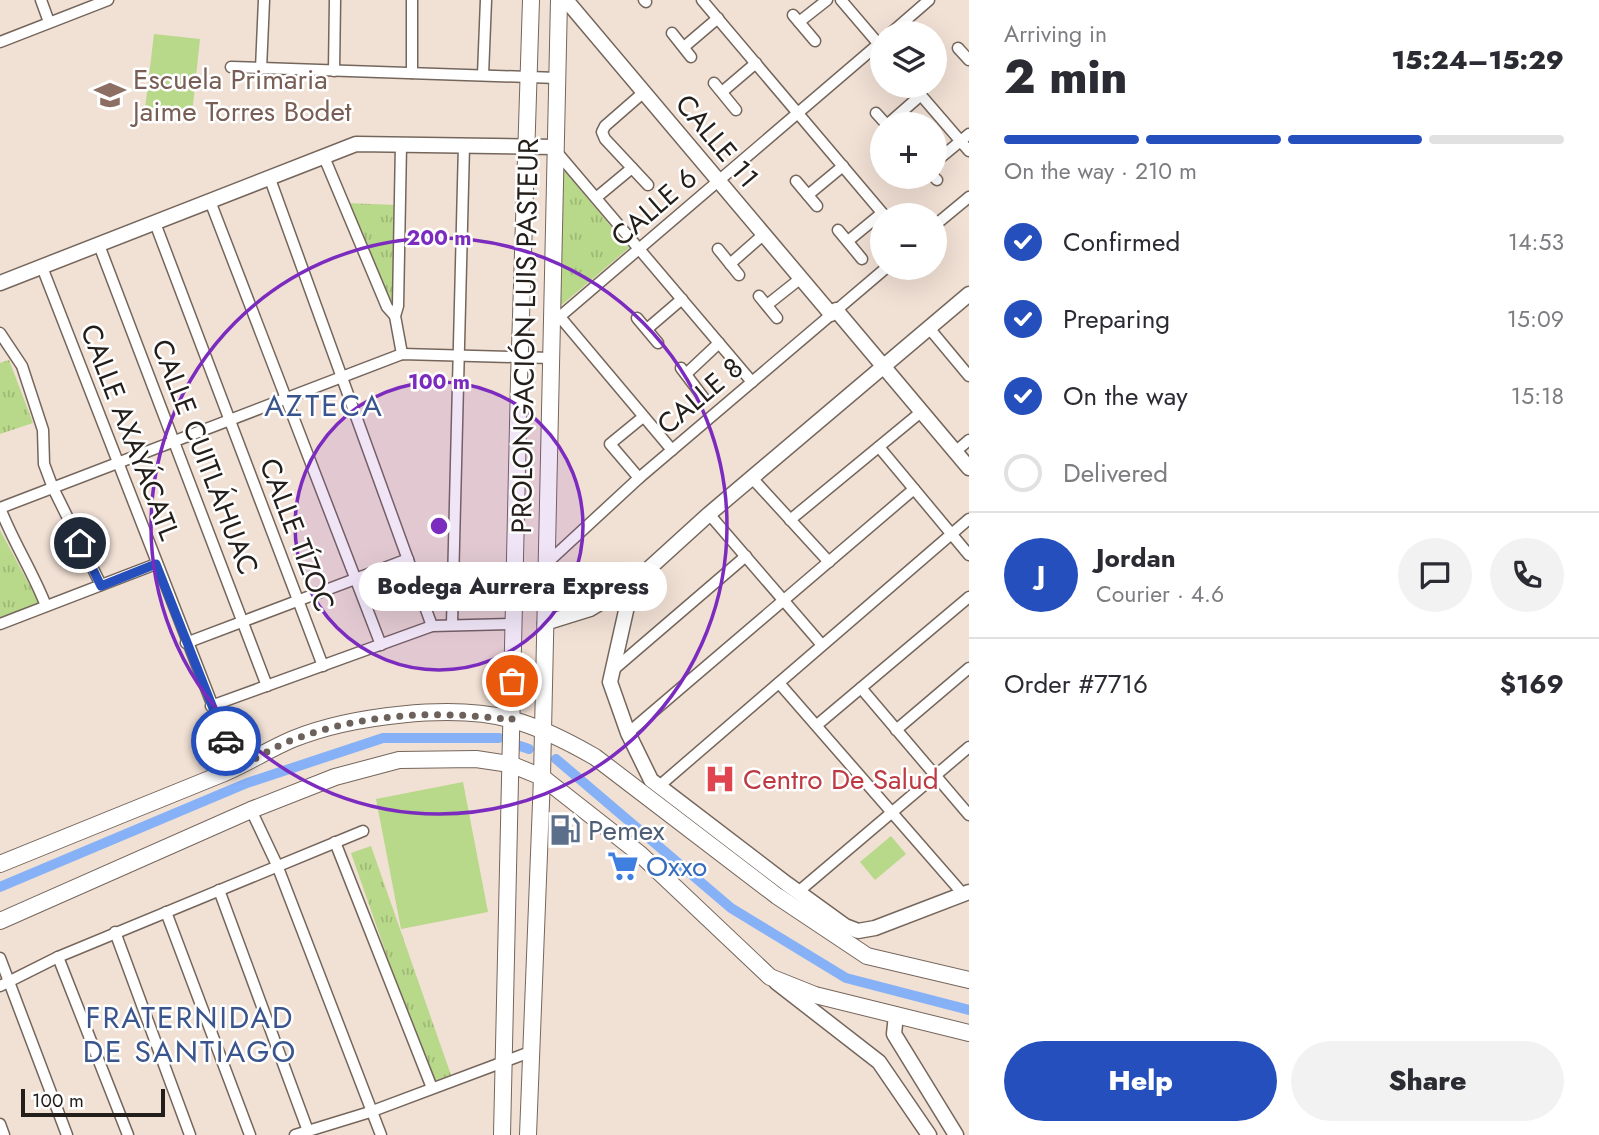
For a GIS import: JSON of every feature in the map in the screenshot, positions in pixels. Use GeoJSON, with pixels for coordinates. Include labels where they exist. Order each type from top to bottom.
{"type":"FeatureCollection","features":[{"type":"Feature","properties":{"kind":"main road","name":"PROLONGACIÓN LUIS PASTEUR"},"geometry":{"type":"LineString","coordinates":[[502,1135],[519,358],[531,0]]}},
{"type":"Feature","properties":{"kind":"main road","name":"PROLONGACIÓN LUIS PASTEUR"},"geometry":{"type":"LineString","coordinates":[[528,1135],[534,919],[542,777],[550,358],[555,321],[555,145],[559,0]]}},
{"type":"Feature","properties":{"kind":"main road"},"geometry":{"type":"LineString","coordinates":[[512,681],[526,688],[544,682]]}},
{"type":"Feature","properties":{"kind":"main road"},"geometry":{"type":"LineString","coordinates":[[0,864],[237,768],[291,740],[352,723],[415,714],[512,720],[595,757],[632,785],[652,791],[792,907],[867,956],[969,980]]}},
{"type":"Feature","properties":{"kind":"main road"},"geometry":{"type":"LineString","coordinates":[[0,921],[251,810],[335,777],[399,760],[476,759],[510,764],[542,777],[640,854],[770,977],[815,995],[969,1033]]}},
{"type":"Feature","properties":{"kind":"main road"},"geometry":{"type":"LineString","coordinates":[[506,917],[534,919]]}},
{"type":"Feature","properties":{"kind":"street"},"geometry":{"type":"LineString","coordinates":[[41,0],[49,22]]}},
{"type":"Feature","properties":{"kind":"street"},"geometry":{"type":"LineString","coordinates":[[0,42],[108,0]]}},
{"type":"Feature","properties":{"kind":"street"},"geometry":{"type":"LineString","coordinates":[[261,69],[264,0]]}},
{"type":"Feature","properties":{"kind":"street"},"geometry":{"type":"LineString","coordinates":[[334,71],[335,0]]}},
{"type":"Feature","properties":{"kind":"street"},"geometry":{"type":"LineString","coordinates":[[412,0],[412,73]]}},
{"type":"Feature","properties":{"kind":"street"},"geometry":{"type":"LineString","coordinates":[[483,75],[486,0]]}},
{"type":"Feature","properties":{"kind":"street","name":"CALLE 11"},"geometry":{"type":"LineString","coordinates":[[566,0],[800,278],[883,367],[969,468]]}},
{"type":"Feature","properties":{"kind":"street"},"geometry":{"type":"LineString","coordinates":[[702,0],[874,203]]}},
{"type":"Feature","properties":{"kind":"street"},"geometry":{"type":"LineString","coordinates":[[815,41],[796,19],[827,0]]}},
{"type":"Feature","properties":{"kind":"street"},"geometry":{"type":"LineString","coordinates":[[841,0],[870,32]]}},
{"type":"Feature","properties":{"kind":"street"},"geometry":{"type":"LineString","coordinates":[[905,21],[929,0]]}},
{"type":"Feature","properties":{"kind":"street"},"geometry":{"type":"LineString","coordinates":[[684,47],[718,18]]}},
{"type":"Feature","properties":{"kind":"street"},"geometry":{"type":"LineString","coordinates":[[672,33],[691,57]]}},
{"type":"Feature","properties":{"kind":"street"},"geometry":{"type":"LineString","coordinates":[[958,48],[968,58]]}},
{"type":"Feature","properties":{"kind":"street","name":"CALLE 6"},"geometry":{"type":"LineString","coordinates":[[555,321],[870,53]]}},
{"type":"Feature","properties":{"kind":"street"},"geometry":{"type":"LineString","coordinates":[[722,92],[756,63]]}},
{"type":"Feature","properties":{"kind":"street"},"geometry":{"type":"LineString","coordinates":[[231,67],[557,78]]}},
{"type":"Feature","properties":{"kind":"street"},"geometry":{"type":"LineString","coordinates":[[714,83],[736,110]]}},
{"type":"Feature","properties":{"kind":"street"},"geometry":{"type":"LineString","coordinates":[[644,92],[605,126],[603,132],[648,186]]}},
{"type":"Feature","properties":{"kind":"street"},"geometry":{"type":"LineString","coordinates":[[898,112],[910,98]]}},
{"type":"Feature","properties":{"kind":"street"},"geometry":{"type":"LineString","coordinates":[[925,98],[965,137],[969,151]]}},
{"type":"Feature","properties":{"kind":"street"},"geometry":{"type":"LineString","coordinates":[[0,274],[355,135],[527,141],[555,145],[752,382]]}},
{"type":"Feature","properties":{"kind":"street"},"geometry":{"type":"LineString","coordinates":[[947,152],[965,137]]}},
{"type":"Feature","properties":{"kind":"street"},"geometry":{"type":"LineString","coordinates":[[0,283],[364,142],[464,145],[527,141]]}},
{"type":"Feature","properties":{"kind":"street"},"geometry":{"type":"LineString","coordinates":[[401,144],[398,306],[395,316],[402,354]]}},
{"type":"Feature","properties":{"kind":"street"},"geometry":{"type":"LineString","coordinates":[[452,624],[464,145]]}},
{"type":"Feature","properties":{"kind":"street"},"geometry":{"type":"LineString","coordinates":[[324,157],[387,307],[395,316]]}},
{"type":"Feature","properties":{"kind":"street"},"geometry":{"type":"LineString","coordinates":[[808,195],[843,166]]}},
{"type":"Feature","properties":{"kind":"street"},"geometry":{"type":"LineString","coordinates":[[597,197],[632,168]]}},
{"type":"Feature","properties":{"kind":"street"},"geometry":{"type":"LineString","coordinates":[[270,178],[432,626]]}},
{"type":"Feature","properties":{"kind":"street"},"geometry":{"type":"LineString","coordinates":[[796,181],[817,206]]}},
{"type":"Feature","properties":{"kind":"street"},"geometry":{"type":"LineString","coordinates":[[947,215],[969,197]]}},
{"type":"Feature","properties":{"kind":"street"},"geometry":{"type":"LineString","coordinates":[[210,201],[381,645]]}},
{"type":"Feature","properties":{"kind":"street","name":"CALLE TÍZOC"},"geometry":{"type":"LineString","coordinates":[[155,223],[323,666]]}},
{"type":"Feature","properties":{"kind":"street"},"geometry":{"type":"LineString","coordinates":[[848,241],[870,224]]}},
{"type":"Feature","properties":{"kind":"street"},"geometry":{"type":"LineString","coordinates":[[838,230],[862,259]]}},
{"type":"Feature","properties":{"kind":"street"},"geometry":{"type":"LineString","coordinates":[[730,264],[764,234]]}},
{"type":"Feature","properties":{"kind":"street","name":"CALLE CUITLÁHUAC"},"geometry":{"type":"LineString","coordinates":[[99,245],[267,686]]}},
{"type":"Feature","properties":{"kind":"street"},"geometry":{"type":"LineString","coordinates":[[718,249],[739,275]]}},
{"type":"Feature","properties":{"kind":"street","name":"CALLE AXAYÁCATL"},"geometry":{"type":"LineString","coordinates":[[42,267],[119,462],[186,643],[237,768]]}},
{"type":"Feature","properties":{"kind":"street"},"geometry":{"type":"LineString","coordinates":[[777,318],[763,301],[800,278]]}},
{"type":"Feature","properties":{"kind":"street","name":"CALLE 8"},"geometry":{"type":"LineString","coordinates":[[547,563],[671,450],[872,280]]}},
{"type":"Feature","properties":{"kind":"street"},"geometry":{"type":"LineString","coordinates":[[545,623],[590,609],[632,584],[709,514],[969,294]]}},
{"type":"Feature","properties":{"kind":"street"},"geometry":{"type":"LineString","coordinates":[[647,329],[682,299]]}},
{"type":"Feature","properties":{"kind":"street"},"geometry":{"type":"LineString","coordinates":[[637,318],[657,343]]}},
{"type":"Feature","properties":{"kind":"street"},"geometry":{"type":"LineString","coordinates":[[555,321],[671,450]]}},
{"type":"Feature","properties":{"kind":"street"},"geometry":{"type":"LineString","coordinates":[[929,328],[967,371]]}},
{"type":"Feature","properties":{"kind":"street"},"geometry":{"type":"LineString","coordinates":[[0,332],[24,374],[43,430],[44,464],[53,488],[101,586]]}},
{"type":"Feature","properties":{"kind":"street"},"geometry":{"type":"LineString","coordinates":[[703,397],[683,371],[719,343]]}},
{"type":"Feature","properties":{"kind":"street"},"geometry":{"type":"LineString","coordinates":[[46,606],[35,576],[15,547],[0,508],[402,354],[550,358]]}},
{"type":"Feature","properties":{"kind":"street"},"geometry":{"type":"LineString","coordinates":[[790,520],[921,412]]}},
{"type":"Feature","properties":{"kind":"street"},"geometry":{"type":"LineString","coordinates":[[639,478],[610,444],[643,417]]}},
{"type":"Feature","properties":{"kind":"street"},"geometry":{"type":"LineString","coordinates":[[956,452],[969,440]]}},
{"type":"Feature","properties":{"kind":"street"},"geometry":{"type":"LineString","coordinates":[[879,447],[969,555]]}},
{"type":"Feature","properties":{"kind":"street"},"geometry":{"type":"LineString","coordinates":[[752,478],[829,562]]}},
{"type":"Feature","properties":{"kind":"street"},"geometry":{"type":"LineString","coordinates":[[628,733],[914,489]]}},
{"type":"Feature","properties":{"kind":"street"},"geometry":{"type":"LineString","coordinates":[[709,514],[822,645]]}},
{"type":"Feature","properties":{"kind":"street"},"geometry":{"type":"LineString","coordinates":[[652,791],[969,519]]}},
{"type":"Feature","properties":{"kind":"street"},"geometry":{"type":"LineString","coordinates":[[610,673],[746,556]]}},
{"type":"Feature","properties":{"kind":"street"},"geometry":{"type":"LineString","coordinates":[[186,643],[408,559]]}},
{"type":"Feature","properties":{"kind":"street"},"geometry":{"type":"LineString","coordinates":[[0,624],[156,564]]}},
{"type":"Feature","properties":{"kind":"street"},"geometry":{"type":"LineString","coordinates":[[632,584],[610,673],[628,733],[652,791],[686,808],[845,926],[858,932],[876,928],[966,893],[779,682]]}},
{"type":"Feature","properties":{"kind":"street"},"geometry":{"type":"LineString","coordinates":[[817,725],[969,597]]}},
{"type":"Feature","properties":{"kind":"street"},"geometry":{"type":"LineString","coordinates":[[211,706],[432,626],[513,624]]}},
{"type":"Feature","properties":{"kind":"street"},"geometry":{"type":"LineString","coordinates":[[897,730],[969,668]]}},
{"type":"Feature","properties":{"kind":"street"},"geometry":{"type":"LineString","coordinates":[[861,688],[969,815]]}},
{"type":"Feature","properties":{"kind":"street"},"geometry":{"type":"LineString","coordinates":[[798,892],[969,747]]}},
{"type":"Feature","properties":{"kind":"street"},"geometry":{"type":"LineString","coordinates":[[632,785],[645,772]]}},
{"type":"Feature","properties":{"kind":"street"},"geometry":{"type":"LineString","coordinates":[[251,810],[277,865],[381,1135]]}},
{"type":"Feature","properties":{"kind":"street"},"geometry":{"type":"LineString","coordinates":[[5,984],[115,932],[363,831]]}},
{"type":"Feature","properties":{"kind":"street"},"geometry":{"type":"LineString","coordinates":[[335,842],[432,1088]]}},
{"type":"Feature","properties":{"kind":"street"},"geometry":{"type":"LineString","coordinates":[[219,890],[308,1130]]}},
{"type":"Feature","properties":{"kind":"street"},"geometry":{"type":"LineString","coordinates":[[166,912],[250,1135]]}},
{"type":"Feature","properties":{"kind":"street"},"geometry":{"type":"LineString","coordinates":[[115,932],[190,1135]]}},
{"type":"Feature","properties":{"kind":"street"},"geometry":{"type":"LineString","coordinates":[[0,957],[5,984],[67,1135]]}},
{"type":"Feature","properties":{"kind":"street"},"geometry":{"type":"LineString","coordinates":[[58,957],[128,1135]]}},
{"type":"Feature","properties":{"kind":"street"},"geometry":{"type":"LineString","coordinates":[[770,977],[879,1062],[894,1080],[929,1135]]}},
{"type":"Feature","properties":{"kind":"street"},"geometry":{"type":"LineString","coordinates":[[896,1014],[894,1034],[956,1135]]}},
{"type":"Feature","properties":{"kind":"street"},"geometry":{"type":"LineString","coordinates":[[295,1135],[370,1112],[530,1052]]}},
{"type":"Feature","properties":{"kind":"street"},"geometry":{"type":"LineString","coordinates":[[0,1124],[4,1135]]}},
{"type":"Feature","properties":{"kind":"green space"},"geometry":{"type":"Polygon","coordinates":[[[154,34],[200,39],[192,114],[145,109],[154,34]]]}},
{"type":"Feature","properties":{"kind":"green space"},"geometry":{"type":"Polygon","coordinates":[[[562,168],[629,248],[558,308],[562,168]]]}},
{"type":"Feature","properties":{"kind":"green space"},"geometry":{"type":"Polygon","coordinates":[[[345,203],[397,205],[396,308],[390,308],[345,203]]]}},
{"type":"Feature","properties":{"kind":"green space"},"geometry":{"type":"Polygon","coordinates":[[[9,360],[33,423],[0,434],[0,363],[9,360]]]}},
{"type":"Feature","properties":{"kind":"green space"},"geometry":{"type":"Polygon","coordinates":[[[0,530],[39,603],[0,617],[0,530]]]}},
{"type":"Feature","properties":{"kind":"green space"},"geometry":{"type":"Polygon","coordinates":[[[463,782],[488,912],[401,929],[376,799],[463,782]]]}},
{"type":"Feature","properties":{"kind":"green space"},"geometry":{"type":"Polygon","coordinates":[[[891,836],[906,854],[875,880],[860,862],[891,836]]]}},
{"type":"Feature","properties":{"kind":"green space"},"geometry":{"type":"Polygon","coordinates":[[[371,846],[451,1075],[431,1082],[351,853],[371,846]]]}},
{"type":"Feature","properties":{"kind":"waterway"},"geometry":{"type":"LineString","coordinates":[[0,887],[247,783],[383,738],[499,738]]}},
{"type":"Feature","properties":{"kind":"waterway"},"geometry":{"type":"LineString","coordinates":[[520,746],[529,749]]}},
{"type":"Feature","properties":{"kind":"waterway"},"geometry":{"type":"LineString","coordinates":[[556,759],[731,908],[846,978],[969,1010]]}},
{"type":"Feature","properties":{"kind":"way so far"},"geometry":{"type":"LineString","coordinates":[[226,741],[237,768],[291,740],[319,730],[385,717],[447,714],[512,720],[512,681]]}},
{"type":"Feature","properties":{"kind":"place","name":"Escuela Primaria Jaime Torres Bodet"},"geometry":{"type":"Point","coordinates":[110,95]}},
{"type":"Feature","properties":{"kind":"place","name":"Bodega Aurrera Express"},"geometry":{"type":"Point","coordinates":[512,681]}},
{"type":"Feature","properties":{"kind":"place","name":"Centro De Salud"},"geometry":{"type":"Point","coordinates":[720,779]}},
{"type":"Feature","properties":{"kind":"place","name":"Pemex"},"geometry":{"type":"Point","coordinates":[565,830]}},
{"type":"Feature","properties":{"kind":"place","name":"Oxxo"},"geometry":{"type":"Point","coordinates":[623,866]}},
{"type":"Feature","properties":{"kind":"district","name":"AZTECA"},"geometry":{"type":"Point","coordinates":[324,405]}},
{"type":"Feature","properties":{"kind":"district","name":"FRATERNIDAD DE SANTIAGO"},"geometry":{"type":"Point","coordinates":[190,1034]}},
{"type":"Feature","properties":{"kind":"route"},"geometry":{"type":"LineString","coordinates":[[80,543],[101,586],[156,564],[226,741]]}}]}
